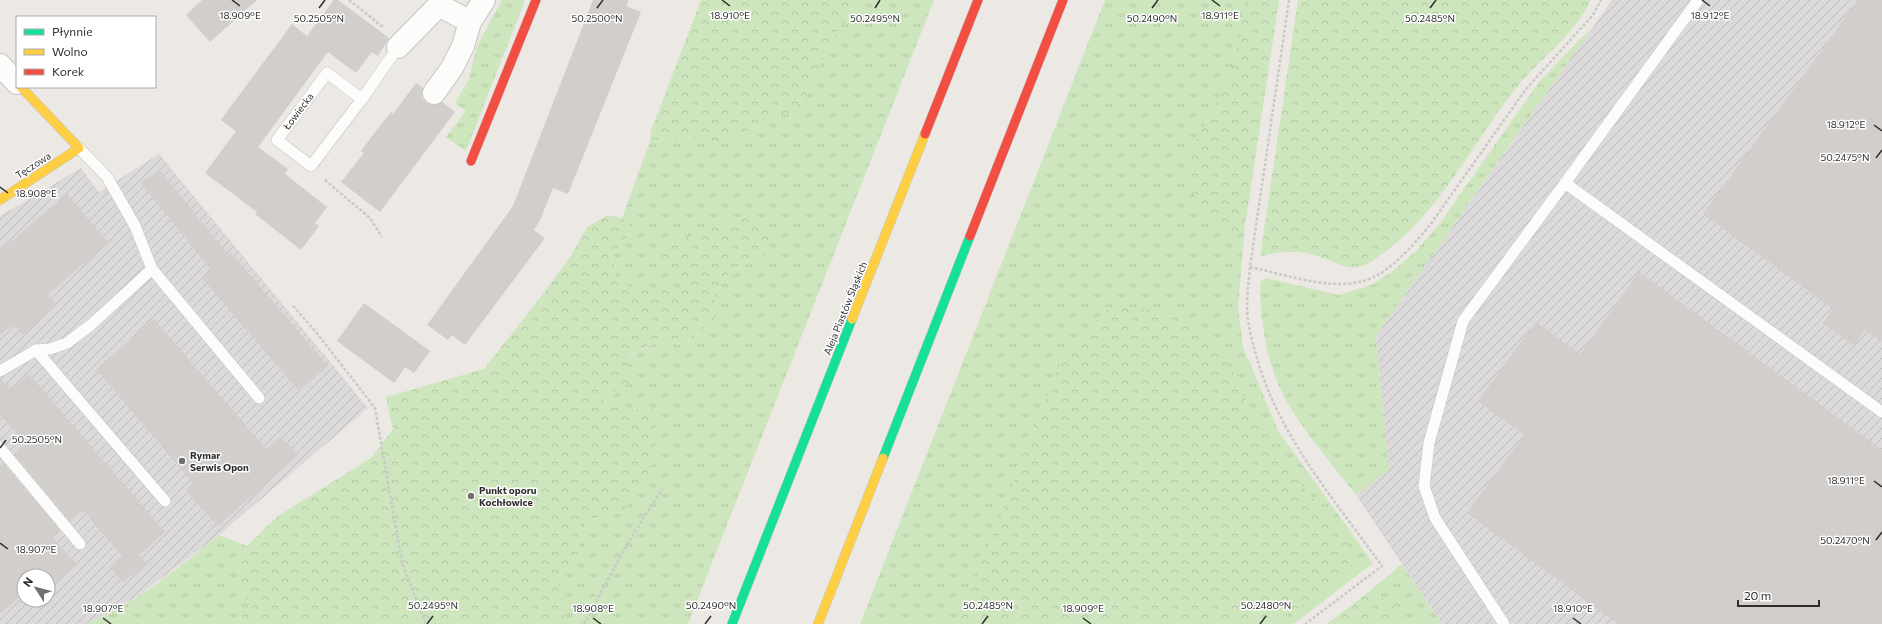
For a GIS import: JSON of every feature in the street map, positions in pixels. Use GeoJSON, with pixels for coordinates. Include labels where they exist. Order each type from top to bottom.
{"type":"FeatureCollection","features":[{"type":"Feature","properties":{"kind":"main road"},"geometry":{"type":"LineString","coordinates":[[471,160],[536,0]]}},
{"type":"Feature","properties":{"kind":"main road","name":"Aleja Piastów Śląskich"},"geometry":{"type":"LineString","coordinates":[[732,624],[978,0]]}},
{"type":"Feature","properties":{"kind":"main road"},"geometry":{"type":"LineString","coordinates":[[818,624],[1063,0]]}},
{"type":"Feature","properties":{"kind":"main road"},"geometry":{"type":"LineString","coordinates":[[22,88],[79,148]]}},
{"type":"Feature","properties":{"kind":"main road","name":"Tęczowa"},"geometry":{"type":"LineString","coordinates":[[0,200],[79,148]]}},
{"type":"Feature","properties":{"kind":"street"},"geometry":{"type":"LineString","coordinates":[[434,93],[452,68],[463,46],[470,22],[484,0]]}},
{"type":"Feature","properties":{"kind":"street"},"geometry":{"type":"LineString","coordinates":[[400,45],[436,2],[470,22]]}},
{"type":"Feature","properties":{"kind":"street"},"geometry":{"type":"LineString","coordinates":[[0,65],[16,82]]}},
{"type":"Feature","properties":{"kind":"lane"},"geometry":{"type":"LineString","coordinates":[[1504,624],[1435,518],[1424,486],[1429,443],[1463,321],[1698,0]]}},
{"type":"Feature","properties":{"kind":"lane"},"geometry":{"type":"LineString","coordinates":[[311,166],[362,99],[400,45]]}},
{"type":"Feature","properties":{"kind":"lane","name":"Łowiecka"},"geometry":{"type":"LineString","coordinates":[[311,166],[277,140],[322,79],[327,73],[362,99]]}},
{"type":"Feature","properties":{"kind":"lane"},"geometry":{"type":"LineString","coordinates":[[79,148],[111,182],[135,226],[152,269],[259,398]]}},
{"type":"Feature","properties":{"kind":"lane"},"geometry":{"type":"LineString","coordinates":[[1565,183],[1882,412]]}},
{"type":"Feature","properties":{"kind":"lane"},"geometry":{"type":"LineString","coordinates":[[0,371],[36,350],[50,349],[67,343],[92,324],[152,269]]}},
{"type":"Feature","properties":{"kind":"lane"},"geometry":{"type":"LineString","coordinates":[[36,350],[165,501]]}},
{"type":"Feature","properties":{"kind":"lane"},"geometry":{"type":"LineString","coordinates":[[0,448],[80,544]]}},
{"type":"Feature","properties":{"kind":"path"},"geometry":{"type":"LineString","coordinates":[[349,0],[400,45]]}},
{"type":"Feature","properties":{"kind":"path"},"geometry":{"type":"LineString","coordinates":[[1288,0],[1250,267],[1247,307],[1251,336],[1258,364],[1281,421],[1301,452],[1382,566],[1305,624]]}},
{"type":"Feature","properties":{"kind":"path"},"geometry":{"type":"LineString","coordinates":[[1250,267],[1330,285],[1353,284],[1377,275],[1406,251],[1430,225],[1526,89],[1589,19],[1602,0]]}},
{"type":"Feature","properties":{"kind":"path"},"geometry":{"type":"LineString","coordinates":[[311,166],[370,218],[382,237]]}},
{"type":"Feature","properties":{"kind":"path"},"geometry":{"type":"LineString","coordinates":[[293,306],[316,332],[375,408],[402,563],[426,624]]}},
{"type":"Feature","properties":{"kind":"path"},"geometry":{"type":"LineString","coordinates":[[584,624],[626,546],[662,489]]}},
{"type":"Feature","properties":{"kind":"shaded area"},"geometry":{"type":"Polygon","coordinates":[[[1612,0],[1882,0],[1882,624],[1442,624],[1356,495],[1389,470],[1376,336],[1612,0]]]}},
{"type":"Feature","properties":{"kind":"shaded area"},"geometry":{"type":"Polygon","coordinates":[[[159,154],[368,408],[219,535],[138,596],[98,619],[86,624],[0,624],[0,216],[81,168],[99,192],[159,154]]]}},
{"type":"Feature","properties":{"kind":"green space"},"geometry":{"type":"Polygon","coordinates":[[[502,0],[524,0],[524,3],[466,151],[446,137],[466,111],[455,103],[469,79],[477,46],[502,0]]]}},
{"type":"Feature","properties":{"kind":"green space"},"geometry":{"type":"Polygon","coordinates":[[[701,0],[858,0],[829,44],[811,88],[793,113],[775,115],[725,143],[685,137],[650,141],[651,131],[701,0]]]}},
{"type":"Feature","properties":{"kind":"green space"},"geometry":{"type":"Polygon","coordinates":[[[858,0],[934,0],[688,624],[564,624],[564,604],[557,578],[579,552],[581,521],[623,512],[653,409],[622,410],[600,398],[629,383],[629,356],[657,342],[685,345],[714,319],[715,292],[730,272],[765,255],[744,216],[683,239],[662,251],[682,277],[684,288],[649,290],[633,288],[616,282],[613,254],[633,230],[622,218],[650,141],[685,137],[725,143],[775,115],[793,113],[811,88],[829,44],[858,0]]]}},
{"type":"Feature","properties":{"kind":"green space"},"geometry":{"type":"Polygon","coordinates":[[[1105,0],[1279,0],[1245,225],[1238,308],[1243,347],[1279,432],[1373,563],[1294,624],[860,624],[1105,0]]]}},
{"type":"Feature","properties":{"kind":"green space"},"geometry":{"type":"Polygon","coordinates":[[[1245,0],[1279,0],[1245,225],[1241,231],[1233,234],[1222,232],[1213,224],[1189,186],[1188,158],[1213,110],[1231,70],[1241,32],[1245,0]]]}},
{"type":"Feature","properties":{"kind":"green space"},"geometry":{"type":"Polygon","coordinates":[[[1298,0],[1591,0],[1566,36],[1517,87],[1456,174],[1423,216],[1405,235],[1368,264],[1349,267],[1300,252],[1280,252],[1260,257],[1298,0]]]}},
{"type":"Feature","properties":{"kind":"green space"},"geometry":{"type":"Polygon","coordinates":[[[1592,28],[1376,336],[1389,470],[1356,495],[1304,428],[1279,386],[1270,361],[1264,335],[1260,282],[1266,278],[1339,295],[1371,285],[1392,272],[1416,251],[1440,223],[1539,82],[1592,28]]]}},
{"type":"Feature","properties":{"kind":"green space"},"geometry":{"type":"Polygon","coordinates":[[[608,215],[622,218],[633,230],[613,254],[616,282],[633,288],[649,290],[684,288],[682,277],[662,269],[662,251],[683,239],[744,216],[770,234],[765,255],[730,272],[715,292],[714,319],[685,345],[657,342],[629,355],[629,383],[600,398],[622,410],[653,409],[659,439],[647,477],[623,512],[581,521],[579,552],[557,578],[564,604],[564,624],[237,624],[250,606],[238,576],[247,546],[278,516],[371,458],[393,429],[386,397],[484,369],[543,294],[572,254],[587,227],[608,215]]]}},
{"type":"Feature","properties":{"kind":"green space"},"geometry":{"type":"Polygon","coordinates":[[[1130,307],[1178,315],[1200,326],[1223,352],[1249,407],[1299,482],[1338,528],[1352,555],[1351,572],[1336,586],[1297,609],[1265,624],[958,624],[1061,361],[1107,310],[1130,307]]]}},
{"type":"Feature","properties":{"kind":"green space"},"geometry":{"type":"Polygon","coordinates":[[[219,535],[247,546],[238,576],[250,606],[237,624],[86,624],[104,616],[139,596],[219,535]]]}},
{"type":"Feature","properties":{"kind":"green space"},"geometry":{"type":"Polygon","coordinates":[[[1402,564],[1442,624],[1408,624],[1391,603],[1381,597],[1366,594],[1402,564]]]}},
{"type":"Feature","properties":{"kind":"green space"},"geometry":{"type":"Polygon","coordinates":[[[1366,594],[1381,597],[1391,603],[1408,624],[1327,624],[1366,594]]]}},
{"type":"Feature","properties":{"kind":"building"},"geometry":{"type":"Polygon","coordinates":[[[202,0],[257,0],[210,42],[186,15],[202,0]]]}},
{"type":"Feature","properties":{"kind":"building"},"geometry":{"type":"Polygon","coordinates":[[[334,0],[338,0],[389,38],[378,56],[372,52],[356,73],[328,52],[258,147],[288,169],[285,174],[327,207],[315,223],[319,226],[301,250],[255,214],[257,212],[205,173],[236,131],[221,120],[292,24],[307,36],[334,0]]]}},
{"type":"Feature","properties":{"kind":"building"},"geometry":{"type":"Polygon","coordinates":[[[593,0],[629,0],[626,6],[641,12],[568,194],[553,188],[540,220],[534,230],[545,238],[465,345],[452,335],[448,340],[427,325],[513,206],[593,0]]]}},
{"type":"Feature","properties":{"kind":"building"},"geometry":{"type":"Polygon","coordinates":[[[1858,0],[1882,0],[1882,342],[1865,330],[1854,346],[1823,323],[1833,309],[1703,214],[1858,0]]]}},
{"type":"Feature","properties":{"kind":"building"},"geometry":{"type":"Polygon","coordinates":[[[416,83],[423,88],[422,98],[426,103],[433,105],[442,102],[455,112],[380,212],[341,182],[364,153],[361,151],[378,128],[391,112],[393,114],[416,83]]]}},
{"type":"Feature","properties":{"kind":"building"},"geometry":{"type":"Polygon","coordinates":[[[161,171],[228,255],[231,253],[328,366],[299,391],[202,278],[211,270],[140,182],[161,171]]]}},
{"type":"Feature","properties":{"kind":"building"},"geometry":{"type":"Polygon","coordinates":[[[67,194],[108,243],[48,294],[57,305],[23,335],[14,324],[0,335],[0,251],[67,194]]]}},
{"type":"Feature","properties":{"kind":"building"},"geometry":{"type":"Polygon","coordinates":[[[1639,272],[1882,450],[1882,624],[1618,624],[1467,513],[1524,435],[1478,401],[1536,322],[1580,354],[1639,272]]]}},
{"type":"Feature","properties":{"kind":"building"},"geometry":{"type":"Polygon","coordinates":[[[364,303],[430,351],[414,373],[405,367],[394,383],[337,341],[364,303]]]}},
{"type":"Feature","properties":{"kind":"building"},"geometry":{"type":"Polygon","coordinates":[[[154,319],[266,449],[281,437],[298,455],[218,526],[185,490],[193,483],[96,369],[154,319]]]}},
{"type":"Feature","properties":{"kind":"building"},"geometry":{"type":"Polygon","coordinates":[[[29,374],[165,532],[139,555],[146,563],[123,583],[110,567],[122,556],[83,510],[70,521],[14,454],[25,444],[0,414],[0,378],[11,390],[29,374]]]}},
{"type":"Feature","properties":{"kind":"building"},"geometry":{"type":"Polygon","coordinates":[[[3,463],[60,530],[52,537],[77,565],[56,584],[56,568],[16,568],[16,600],[0,614],[0,466],[3,463]]]}},
{"type":"Feature","properties":{"kind":"traffic: fast"},"geometry":{"type":"LineString","coordinates":[[883,458],[970,236]]}},
{"type":"Feature","properties":{"kind":"traffic: fast"},"geometry":{"type":"LineString","coordinates":[[732,624],[852,319]]}},
{"type":"Feature","properties":{"kind":"traffic: slow"},"geometry":{"type":"LineString","coordinates":[[0,200],[79,148],[22,88]]}},
{"type":"Feature","properties":{"kind":"traffic: slow"},"geometry":{"type":"LineString","coordinates":[[852,319],[925,134]]}},
{"type":"Feature","properties":{"kind":"traffic: slow"},"geometry":{"type":"LineString","coordinates":[[818,624],[883,458]]}},
{"type":"Feature","properties":{"kind":"traffic: jam"},"geometry":{"type":"LineString","coordinates":[[471,161],[536,0]]}},
{"type":"Feature","properties":{"kind":"traffic: jam"},"geometry":{"type":"LineString","coordinates":[[925,134],[978,0]]}},
{"type":"Feature","properties":{"kind":"traffic: jam"},"geometry":{"type":"LineString","coordinates":[[970,236],[1063,0]]}},
{"type":"Feature","properties":{"kind":"place","name":"Rymar Serwis Opon"},"geometry":{"type":"Point","coordinates":[182,461]}},
{"type":"Feature","properties":{"kind":"place","name":"Punkt oporu Kochłowice"},"geometry":{"type":"Point","coordinates":[471,496]}}]}
